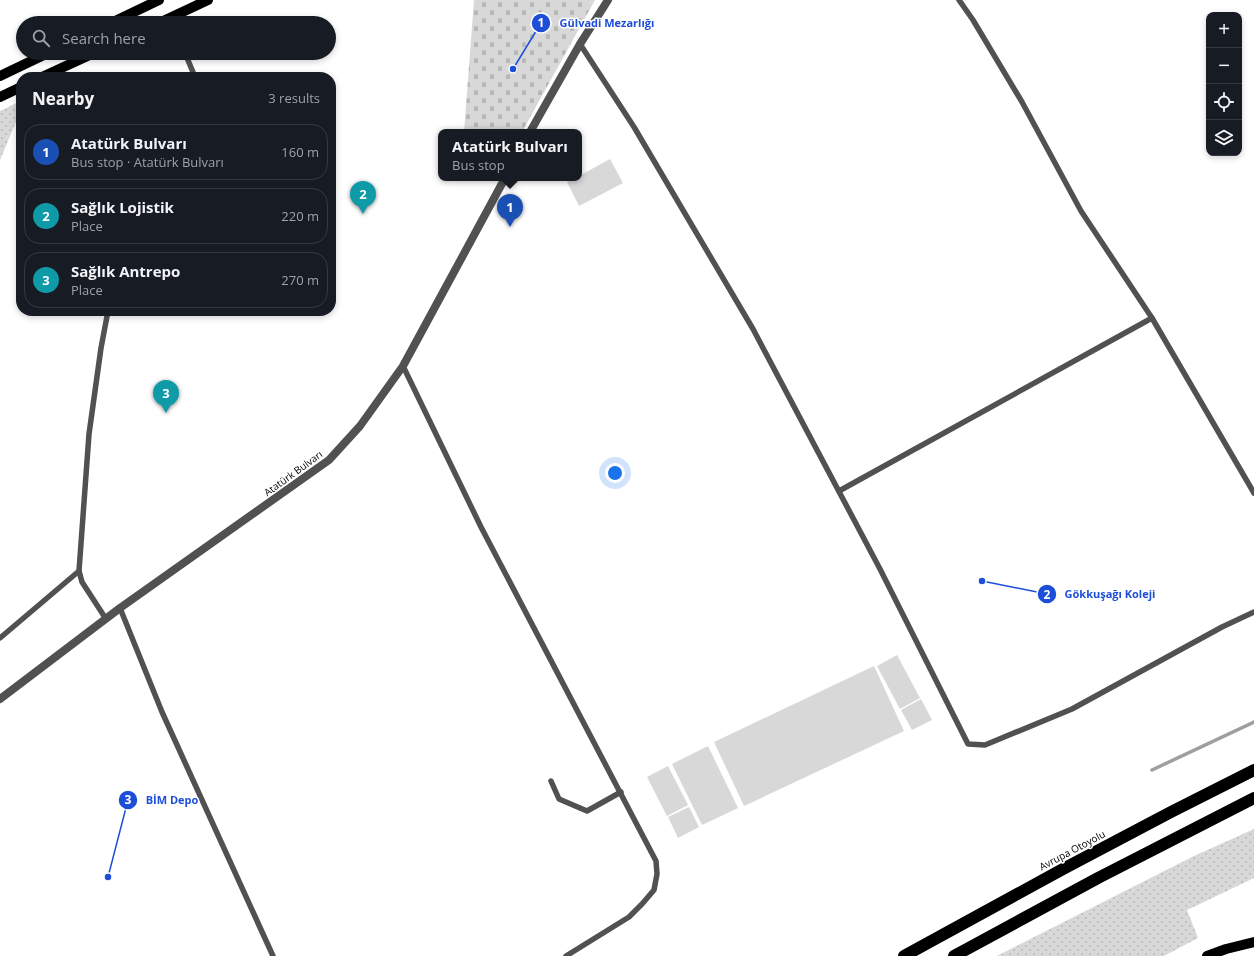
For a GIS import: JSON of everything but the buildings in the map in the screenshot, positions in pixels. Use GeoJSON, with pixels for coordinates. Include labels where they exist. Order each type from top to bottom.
{"type":"FeatureCollection","features":[{"type":"Feature","properties":{"kind":"highway","name":"Avrupa Otoyolu"},"geometry":{"type":"LineString","coordinates":[[904,956],[1075,862],[1254,770]]}},
{"type":"Feature","properties":{"kind":"highway"},"geometry":{"type":"LineString","coordinates":[[954,956],[1098,878],[1254,798]]}},
{"type":"Feature","properties":{"kind":"main road"},"geometry":{"type":"LineString","coordinates":[[126,16],[160,0]]}},
{"type":"Feature","properties":{"kind":"main road"},"geometry":{"type":"LineString","coordinates":[[178,16],[208,0]]}},
{"type":"Feature","properties":{"kind":"main road"},"geometry":{"type":"LineString","coordinates":[[0,76],[33,60]]}},
{"type":"Feature","properties":{"kind":"main road"},"geometry":{"type":"LineString","coordinates":[[53,72],[79,60]]}},
{"type":"Feature","properties":{"kind":"main road"},"geometry":{"type":"LineString","coordinates":[[0,97],[16,89]]}},
{"type":"Feature","properties":{"kind":"main road"},"geometry":{"type":"LineString","coordinates":[[1207,956],[1226,949],[1254,942]]}},
{"type":"Feature","properties":{"kind":"street"},"geometry":{"type":"LineString","coordinates":[[532,129],[580,44],[608,0]]}},
{"type":"Feature","properties":{"kind":"street","name":"Atatürk Bulvarı"},"geometry":{"type":"LineString","coordinates":[[0,699],[120,608],[329,460],[360,426],[403,366],[503,181]]}},
{"type":"Feature","properties":{"kind":"lane"},"geometry":{"type":"LineString","coordinates":[[959,0],[973,20],[1022,102],[1081,211],[1152,318],[1254,493]]}},
{"type":"Feature","properties":{"kind":"lane"},"geometry":{"type":"LineString","coordinates":[[580,44],[634,127],[753,329],[880,569],[968,744],[986,745],[1072,709],[1222,627],[1254,612]]}},
{"type":"Feature","properties":{"kind":"lane"},"geometry":{"type":"LineString","coordinates":[[189,60],[193,72]]}},
{"type":"Feature","properties":{"kind":"lane"},"geometry":{"type":"LineString","coordinates":[[106,619],[82,582],[79,571],[89,434],[107,316]]}},
{"type":"Feature","properties":{"kind":"lane"},"geometry":{"type":"LineString","coordinates":[[839,492],[1152,318]]}},
{"type":"Feature","properties":{"kind":"lane"},"geometry":{"type":"LineString","coordinates":[[403,366],[481,527],[656,861],[657,874],[654,890],[629,917],[566,956]]}},
{"type":"Feature","properties":{"kind":"lane"},"geometry":{"type":"LineString","coordinates":[[0,638],[79,571]]}},
{"type":"Feature","properties":{"kind":"lane"},"geometry":{"type":"LineString","coordinates":[[120,608],[162,712],[274,956]]}},
{"type":"Feature","properties":{"kind":"lane"},"geometry":{"type":"LineString","coordinates":[[551,780],[559,798],[587,811],[621,792]]}},
{"type":"Feature","properties":{"kind":"green space"},"geometry":{"type":"Polygon","coordinates":[[[474,0],[595,0],[524,129],[464,129],[474,0]]]}},
{"type":"Feature","properties":{"kind":"green space"},"geometry":{"type":"Polygon","coordinates":[[[16,103],[16,122],[0,160],[0,111],[16,103]]]}},
{"type":"Feature","properties":{"kind":"green space"},"geometry":{"type":"Polygon","coordinates":[[[610,159],[623,183],[579,206],[567,182],[582,181],[582,174],[610,159]]]}},
{"type":"Feature","properties":{"kind":"green space"},"geometry":{"type":"Polygon","coordinates":[[[897,655],[920,698],[900,709],[877,666],[897,655]]]}},
{"type":"Feature","properties":{"kind":"green space"},"geometry":{"type":"Polygon","coordinates":[[[874,666],[904,731],[744,806],[714,742],[874,666]]]}},
{"type":"Feature","properties":{"kind":"green space"},"geometry":{"type":"Polygon","coordinates":[[[921,699],[932,720],[912,730],[901,710],[921,699]]]}},
{"type":"Feature","properties":{"kind":"green space"},"geometry":{"type":"Polygon","coordinates":[[[708,746],[738,808],[702,825],[672,764],[708,746]]]}},
{"type":"Feature","properties":{"kind":"green space"},"geometry":{"type":"Polygon","coordinates":[[[668,766],[688,805],[667,816],[647,777],[668,766]]]}},
{"type":"Feature","properties":{"kind":"green space"},"geometry":{"type":"Polygon","coordinates":[[[689,807],[699,827],[678,838],[668,817],[689,807]]]}},
{"type":"Feature","properties":{"kind":"green space"},"geometry":{"type":"Polygon","coordinates":[[[1254,829],[1254,878],[1187,910],[1198,938],[1164,956],[997,956],[1192,857],[1254,829]]]}},
{"type":"Feature","properties":{"kind":"waterway"},"geometry":{"type":"LineString","coordinates":[[1152,770],[1254,722]]}},
{"type":"Feature","properties":{"kind":"place","name":"Gülvadi Mezarlığı"},"geometry":{"type":"Point","coordinates":[513,69]}},
{"type":"Feature","properties":{"kind":"place","name":"Sağlık Lojistik"},"geometry":{"type":"Point","coordinates":[363,214]}},
{"type":"Feature","properties":{"kind":"place","name":"Atatürk Bulvarı"},"geometry":{"type":"Point","coordinates":[510,227]}},
{"type":"Feature","properties":{"kind":"place","name":"Sağlık Antrepo"},"geometry":{"type":"Point","coordinates":[166,413]}},
{"type":"Feature","properties":{"kind":"place","name":"Gökkuşağı Koleji"},"geometry":{"type":"Point","coordinates":[982,581]}},
{"type":"Feature","properties":{"kind":"place","name":"BİM Depo"},"geometry":{"type":"Point","coordinates":[108,877]}}]}
